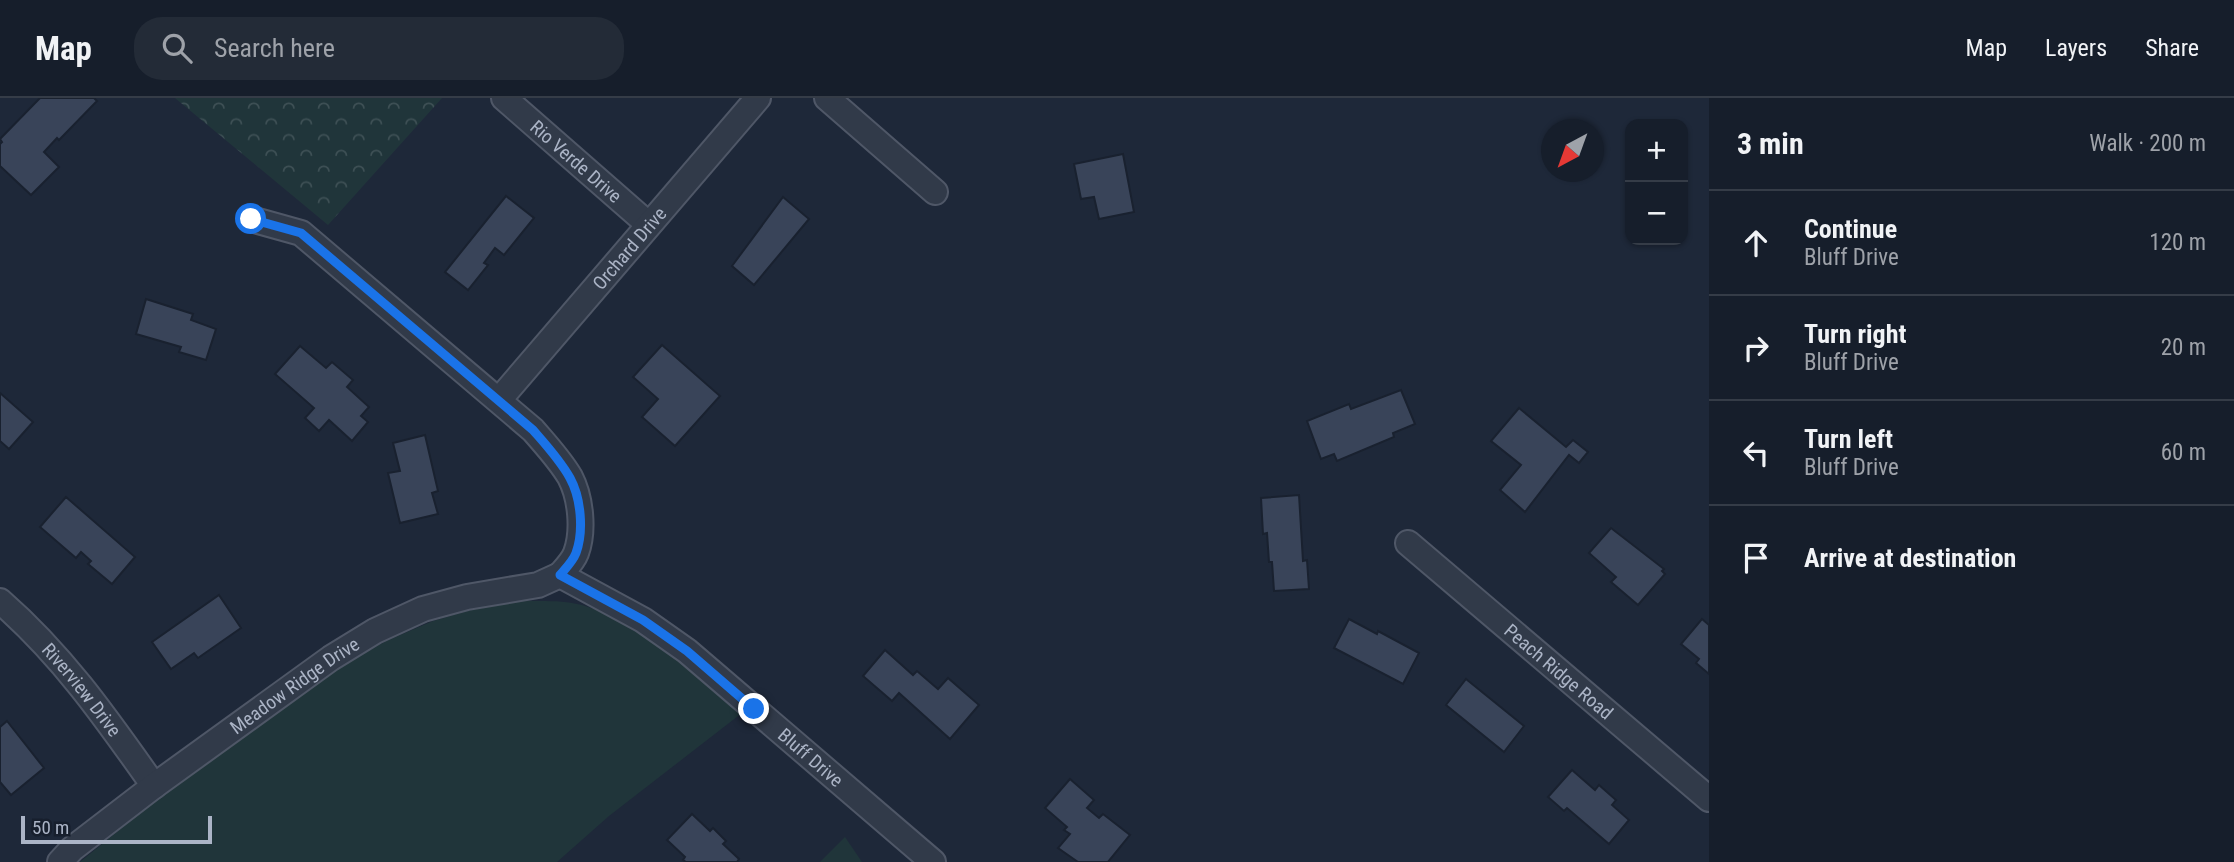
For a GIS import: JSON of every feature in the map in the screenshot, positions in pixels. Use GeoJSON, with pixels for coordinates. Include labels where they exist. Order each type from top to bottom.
{"type":"FeatureCollection","features":[{"type":"Feature","properties":{"kind":"street","name":"Rio Verde Drive"},"geometry":{"type":"LineString","coordinates":[[504,98],[648,224]]}},
{"type":"Feature","properties":{"kind":"street","name":"Orchard Drive"},"geometry":{"type":"LineString","coordinates":[[499,400],[758,98]]}},
{"type":"Feature","properties":{"kind":"street"},"geometry":{"type":"LineString","coordinates":[[827,98],[935,192]]}},
{"type":"Feature","properties":{"kind":"street"},"geometry":{"type":"LineString","coordinates":[[251,219],[301,233],[533,430],[571,480],[579,505],[580,531],[576,553],[560,575]]}},
{"type":"Feature","properties":{"kind":"street","name":"Peach Ridge Road"},"geometry":{"type":"LineString","coordinates":[[1408,543],[1709,799]]}},
{"type":"Feature","properties":{"kind":"street","name":"Meadow Ridge Drive"},"geometry":{"type":"LineString","coordinates":[[61,862],[72,849],[154,786],[331,658],[375,631],[423,609],[467,597],[538,585],[560,575]]}},
{"type":"Feature","properties":{"kind":"street","name":"Bluff Drive"},"geometry":{"type":"LineString","coordinates":[[560,575],[643,620],[687,651],[933,862]]}},
{"type":"Feature","properties":{"kind":"street","name":"Riverview Drive"},"geometry":{"type":"LineString","coordinates":[[0,601],[34,631],[95,701],[154,786]]}},
{"type":"Feature","properties":{"kind":"green space"},"geometry":{"type":"Polygon","coordinates":[[[175,98],[442,98],[328,225],[175,98]]]}},
{"type":"Feature","properties":{"kind":"green space"},"geometry":{"type":"Polygon","coordinates":[[[523,601],[575,603],[605,613],[667,650],[742,713],[609,816],[557,862],[80,862],[161,796],[339,668],[386,641],[433,621],[471,610],[523,601]]]}},
{"type":"Feature","properties":{"kind":"green space"},"geometry":{"type":"Polygon","coordinates":[[[845,837],[862,862],[820,862],[845,837]]]}},
{"type":"Feature","properties":{"kind":"building"},"geometry":{"type":"Polygon","coordinates":[[[40,98],[94,98],[97,101],[44,152],[59,167],[31,195],[0,166],[0,139],[40,98]]]}},
{"type":"Feature","properties":{"kind":"building"},"geometry":{"type":"Polygon","coordinates":[[[1123,154],[1134,212],[1099,219],[1094,197],[1081,199],[1074,164],[1123,154]]]}},
{"type":"Feature","properties":{"kind":"building"},"geometry":{"type":"Polygon","coordinates":[[[506,196],[534,218],[504,255],[495,248],[484,263],[488,265],[468,290],[445,272],[506,196]]]}},
{"type":"Feature","properties":{"kind":"building"},"geometry":{"type":"Polygon","coordinates":[[[783,197],[809,219],[754,285],[732,266],[783,197]]]}},
{"type":"Feature","properties":{"kind":"building"},"geometry":{"type":"Polygon","coordinates":[[[146,299],[193,314],[191,320],[216,329],[206,360],[179,352],[181,347],[136,334],[146,299]]]}},
{"type":"Feature","properties":{"kind":"building"},"geometry":{"type":"Polygon","coordinates":[[[662,345],[720,396],[675,446],[642,417],[658,399],[633,377],[662,345]]]}},
{"type":"Feature","properties":{"kind":"building"},"geometry":{"type":"Polygon","coordinates":[[[300,346],[326,368],[332,362],[353,380],[347,387],[369,407],[361,416],[368,422],[352,441],[329,420],[319,431],[305,418],[314,408],[275,374],[300,346]]]}},
{"type":"Feature","properties":{"kind":"building"},"geometry":{"type":"Polygon","coordinates":[[[1401,390],[1415,424],[1393,433],[1394,437],[1337,461],[1334,454],[1321,459],[1307,421],[1349,404],[1351,409],[1401,390]]]}},
{"type":"Feature","properties":{"kind":"building"},"geometry":{"type":"Polygon","coordinates":[[[0,393],[33,422],[9,449],[0,441],[0,393]]]}},
{"type":"Feature","properties":{"kind":"building"},"geometry":{"type":"Polygon","coordinates":[[[1519,408],[1566,447],[1573,440],[1588,452],[1579,463],[1569,455],[1525,512],[1500,490],[1521,465],[1491,441],[1519,408]]]}},
{"type":"Feature","properties":{"kind":"building"},"geometry":{"type":"Polygon","coordinates":[[[425,435],[438,491],[432,493],[438,514],[400,523],[388,473],[400,471],[393,443],[425,435]]]}},
{"type":"Feature","properties":{"kind":"building"},"geometry":{"type":"Polygon","coordinates":[[[1299,495],[1303,561],[1307,560],[1309,589],[1274,591],[1267,533],[1263,534],[1261,498],[1299,495]]]}},
{"type":"Feature","properties":{"kind":"building"},"geometry":{"type":"Polygon","coordinates":[[[66,497],[135,557],[112,584],[88,564],[91,561],[81,552],[76,558],[40,527],[66,497]]]}},
{"type":"Feature","properties":{"kind":"building"},"geometry":{"type":"Polygon","coordinates":[[[1611,528],[1664,569],[1662,571],[1665,574],[1638,605],[1611,582],[1616,577],[1589,553],[1611,528]]]}},
{"type":"Feature","properties":{"kind":"building"},"geometry":{"type":"Polygon","coordinates":[[[219,595],[241,628],[198,658],[194,653],[171,669],[152,642],[219,595]]]}},
{"type":"Feature","properties":{"kind":"building"},"geometry":{"type":"Polygon","coordinates":[[[1349,619],[1419,653],[1403,684],[1334,648],[1349,619]]]}},
{"type":"Feature","properties":{"kind":"building"},"geometry":{"type":"Polygon","coordinates":[[[1702,619],[1709,625],[1709,674],[1696,663],[1699,659],[1681,644],[1702,619]]]}},
{"type":"Feature","properties":{"kind":"building"},"geometry":{"type":"Polygon","coordinates":[[[885,650],[913,675],[917,671],[938,689],[948,678],[979,705],[950,739],[899,693],[892,701],[863,676],[885,650]]]}},
{"type":"Feature","properties":{"kind":"building"},"geometry":{"type":"Polygon","coordinates":[[[1466,679],[1524,726],[1504,752],[1446,705],[1466,679]]]}},
{"type":"Feature","properties":{"kind":"building"},"geometry":{"type":"Polygon","coordinates":[[[7,721],[44,768],[11,795],[0,782],[0,727],[7,721]]]}},
{"type":"Feature","properties":{"kind":"building"},"geometry":{"type":"Polygon","coordinates":[[[1572,770],[1595,790],[1599,785],[1616,800],[1612,805],[1629,820],[1609,844],[1567,808],[1564,811],[1548,797],[1572,770]]]}},
{"type":"Feature","properties":{"kind":"building"},"geometry":{"type":"Polygon","coordinates":[[[1070,779],[1094,800],[1087,808],[1099,818],[1103,814],[1130,835],[1108,862],[1078,862],[1058,848],[1070,834],[1064,830],[1067,827],[1045,808],[1070,779]]]}},
{"type":"Feature","properties":{"kind":"building"},"geometry":{"type":"Polygon","coordinates":[[[692,814],[710,831],[713,828],[726,841],[723,844],[739,859],[737,862],[683,860],[685,857],[667,840],[692,814]]]}},
{"type":"Feature","properties":{"kind":"route"},"geometry":{"type":"LineString","coordinates":[[251,219],[301,233],[533,430],[571,480],[579,505],[580,531],[576,553],[560,575],[643,620],[687,651],[754,709]]}}]}
